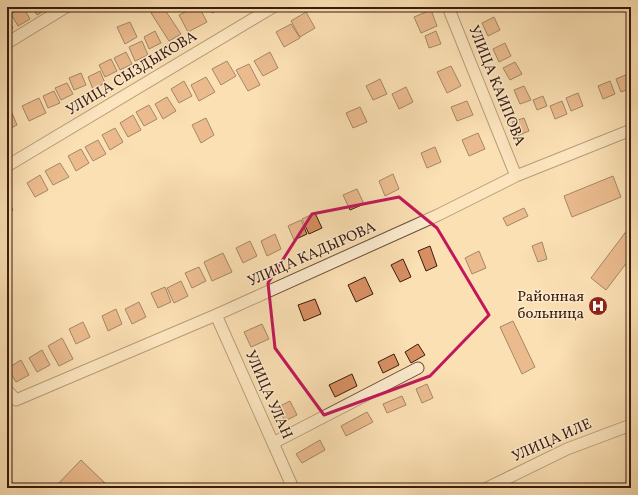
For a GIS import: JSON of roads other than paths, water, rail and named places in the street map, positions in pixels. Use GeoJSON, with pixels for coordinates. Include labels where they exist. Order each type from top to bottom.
{"type":"FeatureCollection","features":[{"type":"Feature","properties":{"kind":"street"},"geometry":{"type":"LineString","coordinates":[[7,43],[66,7]]}},
{"type":"Feature","properties":{"kind":"street","name":"УЛИЦА СЫЗДЫКОВА"},"geometry":{"type":"LineString","coordinates":[[7,166],[273,7]]}},
{"type":"Feature","properties":{"kind":"street","name":"УЛИЦА КАИПОВА"},"geometry":{"type":"LineString","coordinates":[[448,7],[516,176]]}},
{"type":"Feature","properties":{"kind":"street","name":"УЛИЦА КАДЫРОВА"},"geometry":{"type":"LineString","coordinates":[[7,390],[16,400],[216,315],[438,215],[516,176],[631,130]]}},
{"type":"Feature","properties":{"kind":"street","name":"УЛИЦА УЛАН"},"geometry":{"type":"LineString","coordinates":[[216,315],[293,488]]}},
{"type":"Feature","properties":{"kind":"street"},"geometry":{"type":"LineString","coordinates":[[273,443],[418,368]]}},
{"type":"Feature","properties":{"kind":"street","name":"УЛИЦА ИЛЕ"},"geometry":{"type":"LineString","coordinates":[[487,488],[567,449],[631,425]]}},
{"type":"Feature","properties":{"kind":"place","name":"Районная больница"},"geometry":{"type":"Point","coordinates":[598,306]}}]}
